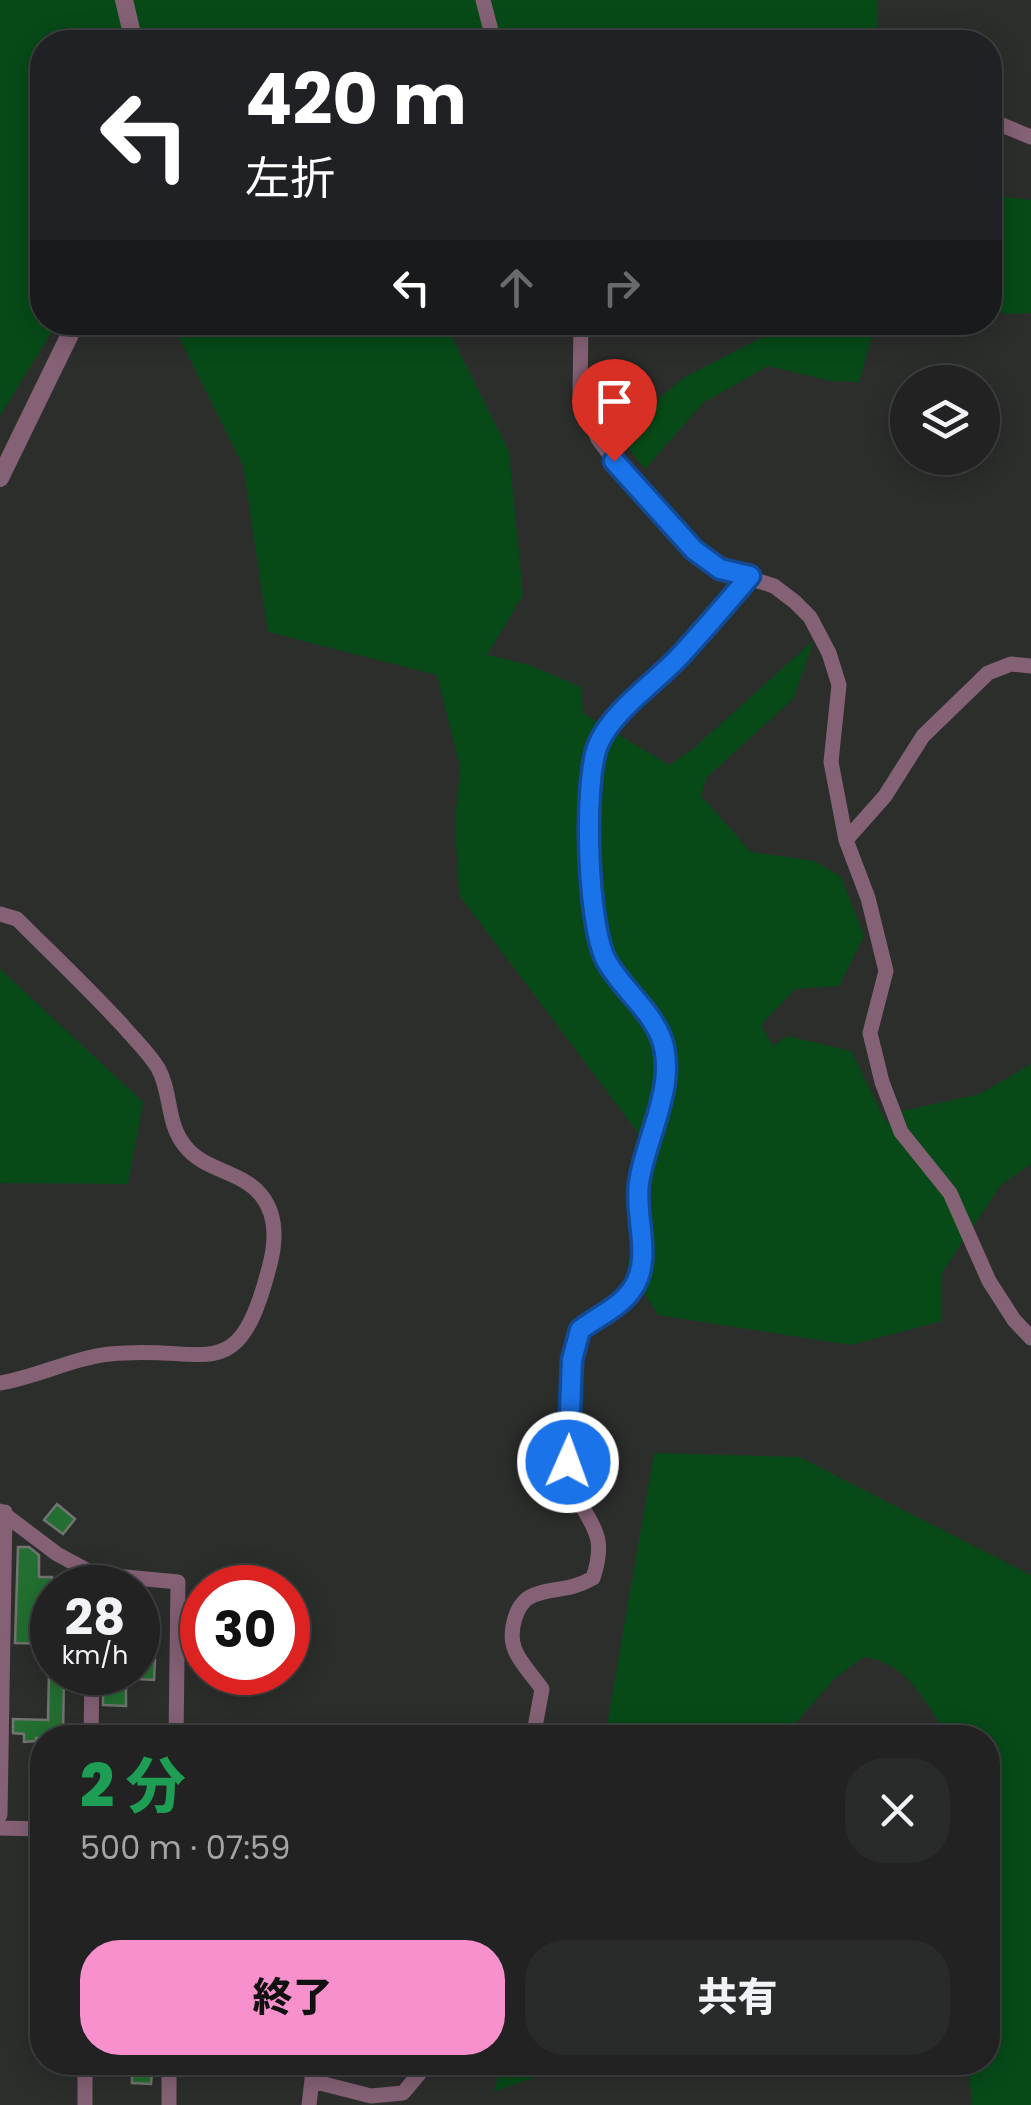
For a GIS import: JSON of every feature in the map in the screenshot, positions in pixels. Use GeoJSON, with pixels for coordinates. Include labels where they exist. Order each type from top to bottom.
{"type":"FeatureCollection","features":[{"type":"Feature","properties":{"kind":"street"},"geometry":{"type":"LineString","coordinates":[[124,0],[131,30]]}},
{"type":"Feature","properties":{"kind":"street"},"geometry":{"type":"LineString","coordinates":[[483,0],[491,30]]}},
{"type":"Feature","properties":{"kind":"street"},"geometry":{"type":"LineString","coordinates":[[1002,125],[1031,137]]}},
{"type":"Feature","properties":{"kind":"street"},"geometry":{"type":"LineString","coordinates":[[0,478],[70,335]]}},
{"type":"Feature","properties":{"kind":"street"},"geometry":{"type":"LineString","coordinates":[[580,335],[580,395],[598,439],[631,483],[694,550],[720,569],[774,586],[795,602],[810,617],[829,653],[839,685],[832,762],[846,840],[868,898],[886,971],[870,1033],[882,1082],[901,1132],[950,1193],[988,1281],[1031,1338]]}},
{"type":"Feature","properties":{"kind":"street"},"geometry":{"type":"LineString","coordinates":[[535,1725],[542,1689],[514,1649],[512,1629],[518,1609],[531,1596],[576,1588],[593,1578],[601,1555],[600,1536],[580,1503],[568,1462],[572,1360],[580,1330],[614,1308],[633,1289],[640,1274],[639,1182],[662,1096],[665,1068],[661,1037],[605,959],[596,929],[590,792],[597,747],[608,728],[679,657],[750,576]]}},
{"type":"Feature","properties":{"kind":"street"},"geometry":{"type":"LineString","coordinates":[[846,840],[884,796],[922,736],[988,672],[1011,664],[1031,666]]}},
{"type":"Feature","properties":{"kind":"street"},"geometry":{"type":"LineString","coordinates":[[0,914],[17,919],[150,1057],[163,1080],[169,1113],[187,1150],[261,1194],[275,1235],[259,1308],[244,1336],[233,1345],[204,1356],[136,1352],[98,1356],[0,1383]]}},
{"type":"Feature","properties":{"kind":"street"},"geometry":{"type":"LineString","coordinates":[[2,1512],[72,1565]]}},
{"type":"Feature","properties":{"kind":"street"},"geometry":{"type":"LineString","coordinates":[[0,1815],[2,1512]]}},
{"type":"Feature","properties":{"kind":"street"},"geometry":{"type":"LineString","coordinates":[[160,1582],[178,1582],[176,1725]]}},
{"type":"Feature","properties":{"kind":"street"},"geometry":{"type":"LineString","coordinates":[[91,1725],[92,1695]]}},
{"type":"Feature","properties":{"kind":"street"},"geometry":{"type":"LineString","coordinates":[[0,1828],[30,1829]]}},
{"type":"Feature","properties":{"kind":"street"},"geometry":{"type":"LineString","coordinates":[[85,2105],[86,2075]]}},
{"type":"Feature","properties":{"kind":"street"},"geometry":{"type":"LineString","coordinates":[[169,2075],[169,2105]]}},
{"type":"Feature","properties":{"kind":"street"},"geometry":{"type":"LineString","coordinates":[[309,2105],[313,2075]]}},
{"type":"Feature","properties":{"kind":"street"},"geometry":{"type":"LineString","coordinates":[[312,2081],[371,2096],[409,2099],[422,2075]]}},
{"type":"Feature","properties":{"kind":"green space"},"geometry":{"type":"Polygon","coordinates":[[[0,0],[877,0],[878,30],[30,30],[30,335],[50,335],[0,416],[0,0]]]}},
{"type":"Feature","properties":{"kind":"green space"},"geometry":{"type":"Polygon","coordinates":[[[1002,196],[1031,200],[1031,313],[1002,313],[1002,196]]]}},
{"type":"Feature","properties":{"kind":"green space"},"geometry":{"type":"Polygon","coordinates":[[[178,335],[451,335],[509,452],[523,595],[487,655],[530,665],[581,687],[583,713],[669,765],[694,748],[814,640],[793,699],[706,778],[701,796],[751,852],[815,861],[841,877],[864,936],[839,986],[795,989],[761,1025],[773,1046],[787,1036],[851,1051],[887,1124],[897,1112],[980,1094],[1031,1064],[1031,1164],[1001,1185],[941,1274],[942,1321],[851,1345],[658,1315],[628,1267],[639,1134],[459,895],[455,823],[460,767],[437,675],[268,632],[243,466],[178,335]]]}},
{"type":"Feature","properties":{"kind":"green space"},"geometry":{"type":"Polygon","coordinates":[[[767,335],[872,335],[859,382],[831,381],[768,366],[703,403],[645,469],[616,433],[685,377],[767,335]]]}},
{"type":"Feature","properties":{"kind":"green space"},"geometry":{"type":"Polygon","coordinates":[[[0,969],[143,1102],[128,1184],[0,1183],[0,969]]]}},
{"type":"Feature","properties":{"kind":"green space"},"geometry":{"type":"Polygon","coordinates":[[[654,1453],[799,1457],[1031,1575],[1031,2105],[972,2105],[969,2075],[1000,2075],[1000,1725],[940,1725],[904,1676],[893,1667],[864,1657],[836,1677],[794,1725],[607,1725],[654,1453]]]}},
{"type":"Feature","properties":{"kind":"green space"},"geometry":{"type":"Polygon","coordinates":[[[499,2075],[541,2075],[493,2092],[499,2075]]]}},
{"type":"Feature","properties":{"kind":"building"},"geometry":{"type":"Polygon","coordinates":[[[57,1504],[75,1519],[63,1534],[44,1520],[57,1504]]]}},
{"type":"Feature","properties":{"kind":"building"},"geometry":{"type":"Polygon","coordinates":[[[18,1547],[29,1547],[39,1555],[39,1565],[30,1565],[30,1643],[15,1643],[18,1547]]]}},
{"type":"Feature","properties":{"kind":"building"},"geometry":{"type":"Polygon","coordinates":[[[49,1695],[64,1695],[63,1725],[30,1725],[30,1742],[24,1742],[24,1734],[13,1733],[13,1719],[48,1720],[49,1695]]]}},
{"type":"Feature","properties":{"kind":"building"},"geometry":{"type":"Polygon","coordinates":[[[103,1695],[126,1695],[126,1706],[103,1705],[103,1695]]]}},
{"type":"Feature","properties":{"kind":"building"},"geometry":{"type":"Polygon","coordinates":[[[132,2075],[152,2075],[151,2084],[132,2083],[132,2075]]]}},
{"type":"Feature","properties":{"kind":"route"},"geometry":{"type":"LineString","coordinates":[[568,1462],[572,1360],[580,1330],[599,1314],[614,1308],[633,1289],[640,1274],[639,1182],[662,1096],[665,1068],[661,1037],[605,959],[596,929],[590,792],[597,747],[608,728],[679,657],[750,576],[720,569],[694,550],[614,461]]}}]}
